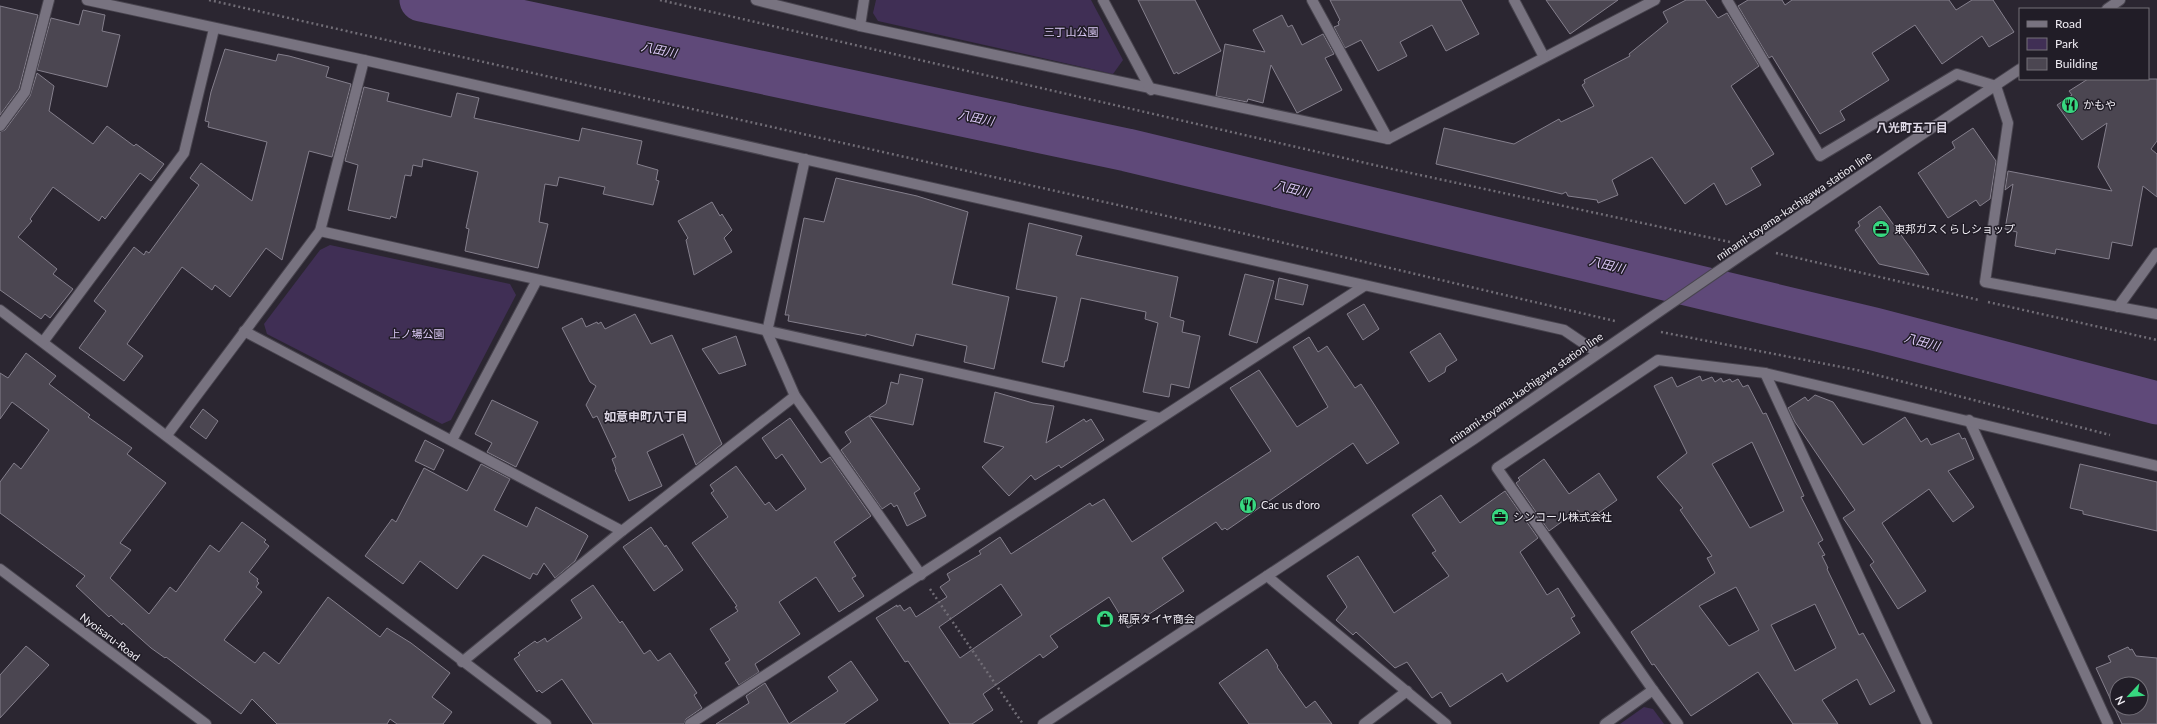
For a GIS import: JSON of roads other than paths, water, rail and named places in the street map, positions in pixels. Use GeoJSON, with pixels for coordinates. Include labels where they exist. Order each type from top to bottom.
{"type":"FeatureCollection","features":[{"type":"Feature","properties":{"kind":"street"},"geometry":{"type":"LineString","coordinates":[[0,126],[25,92],[49,0]]}},
{"type":"Feature","properties":{"kind":"street"},"geometry":{"type":"LineString","coordinates":[[87,0],[214,29],[364,60],[1564,330],[1598,353]]}},
{"type":"Feature","properties":{"kind":"street"},"geometry":{"type":"LineString","coordinates":[[756,0],[860,26],[1151,90],[1388,139],[1655,0]]}},
{"type":"Feature","properties":{"kind":"street"},"geometry":{"type":"LineString","coordinates":[[860,26],[864,0]]}},
{"type":"Feature","properties":{"kind":"street"},"geometry":{"type":"LineString","coordinates":[[1103,0],[1151,90]]}},
{"type":"Feature","properties":{"kind":"street"},"geometry":{"type":"LineString","coordinates":[[1312,0],[1388,139]]}},
{"type":"Feature","properties":{"kind":"street"},"geometry":{"type":"LineString","coordinates":[[1514,0],[1544,57]]}},
{"type":"Feature","properties":{"kind":"street"},"geometry":{"type":"LineString","coordinates":[[1727,0],[1820,156],[1957,74],[1996,86],[2008,123],[1985,282],[2157,314]]}},
{"type":"Feature","properties":{"kind":"street"},"geometry":{"type":"LineString","coordinates":[[2108,8],[2120,0]]}},
{"type":"Feature","properties":{"kind":"street"},"geometry":{"type":"LineString","coordinates":[[43,342],[184,153],[214,29]]}},
{"type":"Feature","properties":{"kind":"street"},"geometry":{"type":"LineString","coordinates":[[167,435],[320,231],[364,60]]}},
{"type":"Feature","properties":{"kind":"street","name":"minami-toyama-kachigawa station line"},"geometry":{"type":"LineString","coordinates":[[1043,724],[1474,439],[1750,249],[2019,70]]}},
{"type":"Feature","properties":{"kind":"street"},"geometry":{"type":"LineString","coordinates":[[805,159],[767,332],[795,396],[921,575]]}},
{"type":"Feature","properties":{"kind":"street"},"geometry":{"type":"LineString","coordinates":[[320,231],[767,332],[1159,418]]}},
{"type":"Feature","properties":{"kind":"street"},"geometry":{"type":"LineString","coordinates":[[2118,306],[2157,253]]}},
{"type":"Feature","properties":{"kind":"street"},"geometry":{"type":"LineString","coordinates":[[452,440],[537,280]]}},
{"type":"Feature","properties":{"kind":"street"},"geometry":{"type":"LineString","coordinates":[[690,724],[1364,286]]}},
{"type":"Feature","properties":{"kind":"street"},"geometry":{"type":"LineString","coordinates":[[0,310],[167,435],[462,662],[546,724]]}},
{"type":"Feature","properties":{"kind":"street"},"geometry":{"type":"LineString","coordinates":[[244,331],[622,531]]}},
{"type":"Feature","properties":{"kind":"street"},"geometry":{"type":"LineString","coordinates":[[1678,724],[1497,468],[1658,360],[1766,373],[1969,420],[2157,466]]}},
{"type":"Feature","properties":{"kind":"street"},"geometry":{"type":"LineString","coordinates":[[1766,373],[1927,724]]}},
{"type":"Feature","properties":{"kind":"street"},"geometry":{"type":"LineString","coordinates":[[462,662],[622,531],[795,396]]}},
{"type":"Feature","properties":{"kind":"street"},"geometry":{"type":"LineString","coordinates":[[1969,420],[2108,724]]}},
{"type":"Feature","properties":{"kind":"street","name":"Nyoisaru-Road"},"geometry":{"type":"LineString","coordinates":[[0,569],[206,724]]}},
{"type":"Feature","properties":{"kind":"street"},"geometry":{"type":"LineString","coordinates":[[1268,576],[1446,724]]}},
{"type":"Feature","properties":{"kind":"street"},"geometry":{"type":"LineString","coordinates":[[1605,724],[1653,690]]}},
{"type":"Feature","properties":{"kind":"street"},"geometry":{"type":"LineString","coordinates":[[1364,724],[1407,691]]}},
{"type":"Feature","properties":{"kind":"waterway","name":"八田川"},"geometry":{"type":"LineString","coordinates":[[421,0],[1127,150],[1874,329],[2157,403]]}},
{"type":"Feature","properties":{"kind":"place","name":"かもや"},"geometry":{"type":"Point","coordinates":[2070,105]}},
{"type":"Feature","properties":{"kind":"place","name":"東邦ガスくらしショップ"},"geometry":{"type":"Point","coordinates":[1881,229]}},
{"type":"Feature","properties":{"kind":"place","name":"Cac us d'oro"},"geometry":{"type":"Point","coordinates":[1248,505]}},
{"type":"Feature","properties":{"kind":"place","name":"シンコール株式会社"},"geometry":{"type":"Point","coordinates":[1500,517]}},
{"type":"Feature","properties":{"kind":"place","name":"梶原タイヤ商会"},"geometry":{"type":"Point","coordinates":[1105,619]}},
{"type":"Feature","properties":{"kind":"district","name":"八光町五丁目"},"geometry":{"type":"Point","coordinates":[1912,128]}},
{"type":"Feature","properties":{"kind":"district","name":"如意申町八丁目"},"geometry":{"type":"Point","coordinates":[646,417]}},
{"type":"Feature","properties":{"kind":"park label","name":"三丁山公園"},"geometry":{"type":"Point","coordinates":[1071,32]}},
{"type":"Feature","properties":{"kind":"park label","name":"上ノ場公園"},"geometry":{"type":"Point","coordinates":[417,334]}}]}
